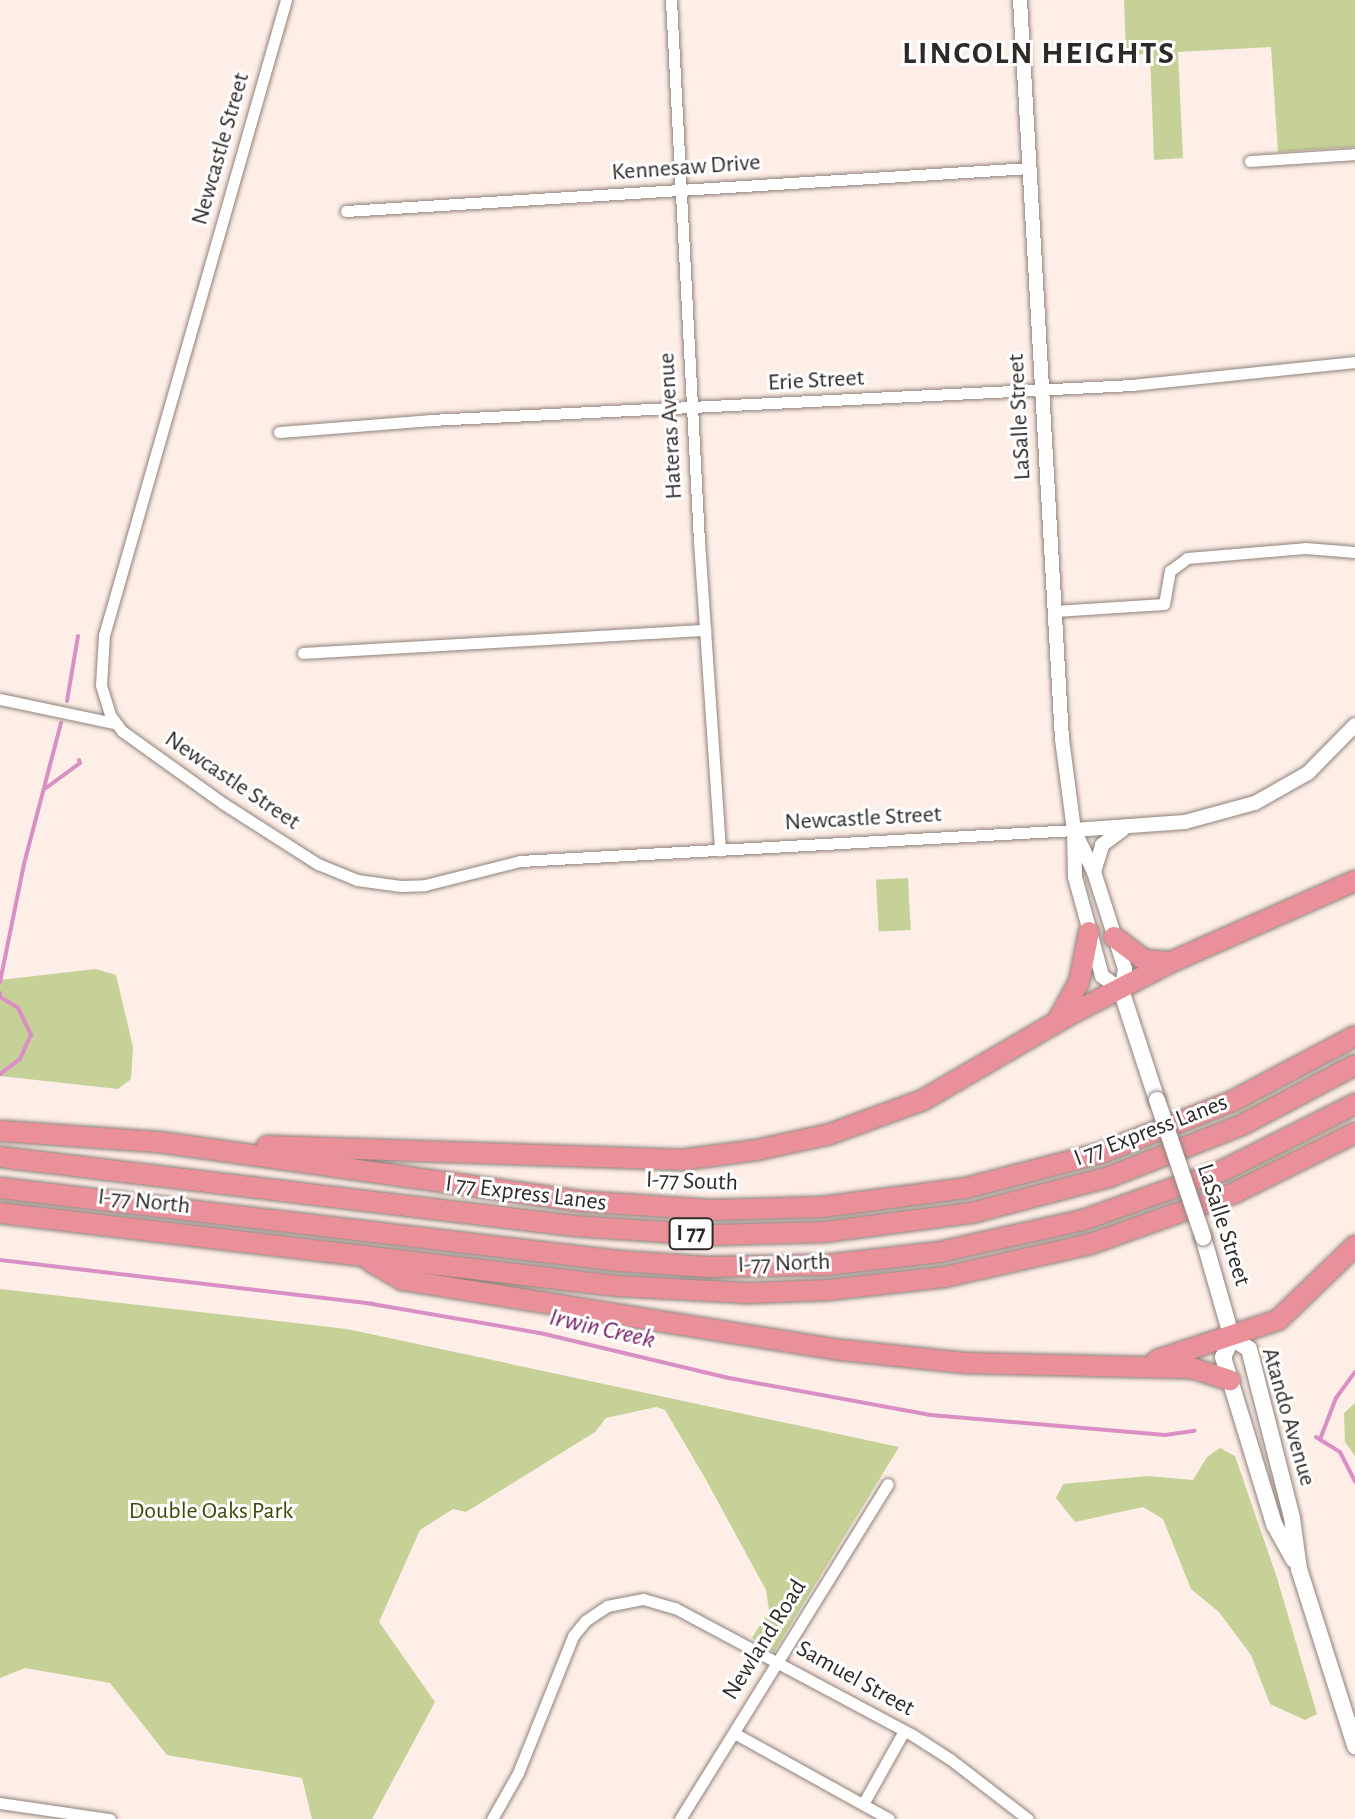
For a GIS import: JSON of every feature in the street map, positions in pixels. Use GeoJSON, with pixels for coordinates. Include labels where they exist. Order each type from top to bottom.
{"type":"FeatureCollection","features":[{"type":"Feature","properties":{"kind":"highway"},"geometry":{"type":"LineString","coordinates":[[159,1142],[635,1160],[711,1158],[796,1143],[879,1118],[946,1089],[1055,1023],[1171,962],[1355,881]]}},
{"type":"Feature","properties":{"kind":"highway"},"geometry":{"type":"LineString","coordinates":[[1055,1023],[1076,990],[1089,932]]}},
{"type":"Feature","properties":{"kind":"highway"},"geometry":{"type":"LineString","coordinates":[[1114,937],[1144,960],[1171,962]]}},
{"type":"Feature","properties":{"kind":"highway","name":"I-77 South"},"geometry":{"type":"LineString","coordinates":[[0,1131],[159,1142],[577,1201],[736,1210],[845,1205],[966,1188],[1101,1153],[1233,1101],[1355,1036]]}},
{"type":"Feature","properties":{"kind":"highway","name":"I 77 Express Lanes"},"geometry":{"type":"LineString","coordinates":[[0,1157],[574,1226],[710,1235],[824,1232],[971,1213],[1109,1177],[1233,1129],[1355,1065]]}},
{"type":"Feature","properties":{"kind":"highway","name":"I 77"},"geometry":{"type":"LineString","coordinates":[[0,1188],[607,1260],[709,1267],[826,1265],[977,1245],[1107,1213],[1224,1170],[1355,1104]]}},
{"type":"Feature","properties":{"kind":"highway","name":"I-77 North"},"geometry":{"type":"LineString","coordinates":[[0,1213],[518,1276],[665,1290],[789,1292],[904,1283],[1019,1262],[1127,1233],[1234,1193],[1355,1133]]}},
{"type":"Feature","properties":{"kind":"highway"},"geometry":{"type":"LineString","coordinates":[[1141,1365],[1232,1338],[1285,1315],[1355,1246]]}},
{"type":"Feature","properties":{"kind":"highway"},"geometry":{"type":"LineString","coordinates":[[355,1254],[403,1280],[841,1350],[1024,1366],[1141,1365],[1201,1369],[1230,1380]]}},
{"type":"Feature","properties":{"kind":"main road","name":"LaSalle Street"},"geometry":{"type":"LineString","coordinates":[[1121,990],[1203,1237],[1232,1338]]}},
{"type":"Feature","properties":{"kind":"main road","name":"Atando Avenue"},"geometry":{"type":"LineString","coordinates":[[1299,1569],[1274,1524],[1223,1357],[1232,1338],[1249,1349],[1292,1518],[1299,1569],[1355,1746]]}},
{"type":"Feature","properties":{"kind":"street","name":"Newcastle Street"},"geometry":{"type":"LineString","coordinates":[[286,0],[104,635],[101,685],[114,723],[138,745],[318,864],[357,880],[401,886],[425,885],[506,863],[1074,830]]}},
{"type":"Feature","properties":{"kind":"street","name":"Hateras Avenue"},"geometry":{"type":"LineString","coordinates":[[671,0],[720,850]]}},
{"type":"Feature","properties":{"kind":"street","name":"LaSalle Street"},"geometry":{"type":"LineString","coordinates":[[1020,0],[1064,755],[1074,830],[1075,877],[1102,976],[1121,990],[1125,969],[1094,872],[1074,830]]}},
{"type":"Feature","properties":{"kind":"street"},"geometry":{"type":"LineString","coordinates":[[1250,161],[1355,154]]}},
{"type":"Feature","properties":{"kind":"street","name":"Kennesaw Drive"},"geometry":{"type":"LineString","coordinates":[[346,211],[1029,168]]}},
{"type":"Feature","properties":{"kind":"street","name":"Erie Street"},"geometry":{"type":"LineString","coordinates":[[279,432],[430,420],[693,410],[1132,385],[1355,362]]}},
{"type":"Feature","properties":{"kind":"street"},"geometry":{"type":"LineString","coordinates":[[1055,611],[1164,604],[1170,571],[1187,558],[1305,548],[1355,552]]}},
{"type":"Feature","properties":{"kind":"street"},"geometry":{"type":"LineString","coordinates":[[303,653],[705,630]]}},
{"type":"Feature","properties":{"kind":"street"},"geometry":{"type":"LineString","coordinates":[[0,699],[114,723]]}},
{"type":"Feature","properties":{"kind":"street"},"geometry":{"type":"LineString","coordinates":[[1074,830],[1210,817],[1255,803],[1308,773],[1355,725]]}},
{"type":"Feature","properties":{"kind":"street"},"geometry":{"type":"LineString","coordinates":[[1094,872],[1102,844],[1128,827]]}},
{"type":"Feature","properties":{"kind":"street","name":"Newland Road"},"geometry":{"type":"LineString","coordinates":[[680,1819],[888,1484]]}},
{"type":"Feature","properties":{"kind":"street","name":"Samuel Street"},"geometry":{"type":"LineString","coordinates":[[492,1819],[518,1773],[573,1636],[599,1610],[625,1600],[658,1601],[778,1662],[950,1759],[1028,1819]]}},
{"type":"Feature","properties":{"kind":"street"},"geometry":{"type":"LineString","coordinates":[[863,1804],[904,1731]]}},
{"type":"Feature","properties":{"kind":"street"},"geometry":{"type":"LineString","coordinates":[[734,1733],[889,1819]]}},
{"type":"Feature","properties":{"kind":"street"},"geometry":{"type":"LineString","coordinates":[[0,1803],[110,1819]]}},
{"type":"Feature","properties":{"kind":"street"},"geometry":{"type":"LineString","coordinates":[[15,1819],[16,1805]]}},
{"type":"Feature","properties":{"kind":"green space"},"geometry":{"type":"Polygon","coordinates":[[[1124,0],[1355,0],[1355,147],[1278,152],[1271,47],[1178,52],[1183,158],[1154,160],[1150,54],[1126,55],[1124,0]]]}},
{"type":"Feature","properties":{"kind":"green space"},"geometry":{"type":"Polygon","coordinates":[[[908,878],[911,930],[879,932],[876,880],[908,878]]]}},
{"type":"Feature","properties":{"kind":"green space"},"geometry":{"type":"Polygon","coordinates":[[[96,969],[116,975],[133,1047],[131,1079],[118,1089],[0,1076],[0,980],[96,969]]]}},
{"type":"Feature","properties":{"kind":"green space","name":"Double Oaks Park"},"geometry":{"type":"Polygon","coordinates":[[[0,1289],[347,1329],[899,1447],[774,1652],[752,1638],[769,1610],[766,1590],[665,1410],[656,1407],[606,1418],[595,1432],[466,1512],[453,1509],[420,1530],[379,1622],[435,1702],[372,1819],[312,1819],[302,1778],[167,1755],[110,1683],[25,1668],[0,1678],[0,1289]]]}},
{"type":"Feature","properties":{"kind":"green space"},"geometry":{"type":"Polygon","coordinates":[[[1355,1403],[1355,1456],[1345,1442],[1344,1413],[1355,1403]]]}},
{"type":"Feature","properties":{"kind":"green space"},"geometry":{"type":"Polygon","coordinates":[[[1220,1448],[1235,1456],[1277,1578],[1317,1714],[1305,1720],[1270,1704],[1251,1655],[1219,1612],[1191,1589],[1163,1519],[1143,1507],[1075,1522],[1056,1498],[1063,1484],[1148,1476],[1193,1480],[1207,1457],[1220,1448]]]}},
{"type":"Feature","properties":{"kind":"waterway"},"geometry":{"type":"LineString","coordinates":[[67,701],[78,636]]}},
{"type":"Feature","properties":{"kind":"waterway"},"geometry":{"type":"LineString","coordinates":[[0,982],[24,864],[61,723]]}},
{"type":"Feature","properties":{"kind":"waterway"},"geometry":{"type":"LineString","coordinates":[[46,788],[80,763],[79,760]]}},
{"type":"Feature","properties":{"kind":"waterway"},"geometry":{"type":"LineString","coordinates":[[0,993],[0,997],[18,1008],[31,1035],[20,1059],[0,1074]]}},
{"type":"Feature","properties":{"kind":"waterway","name":"Irwin Creek"},"geometry":{"type":"LineString","coordinates":[[0,1260],[372,1304],[540,1333],[729,1378],[931,1415],[1165,1435],[1195,1431]]}},
{"type":"Feature","properties":{"kind":"waterway"},"geometry":{"type":"LineString","coordinates":[[1321,1437],[1336,1398],[1355,1372]]}},
{"type":"Feature","properties":{"kind":"waterway","name":"Irwin Creek"},"geometry":{"type":"LineString","coordinates":[[1316,1437],[1340,1452],[1355,1481]]}},
{"type":"Feature","properties":{"kind":"district","name":"LINCOLN HEIGHTS"},"geometry":{"type":"Point","coordinates":[1039,53]}}]}
